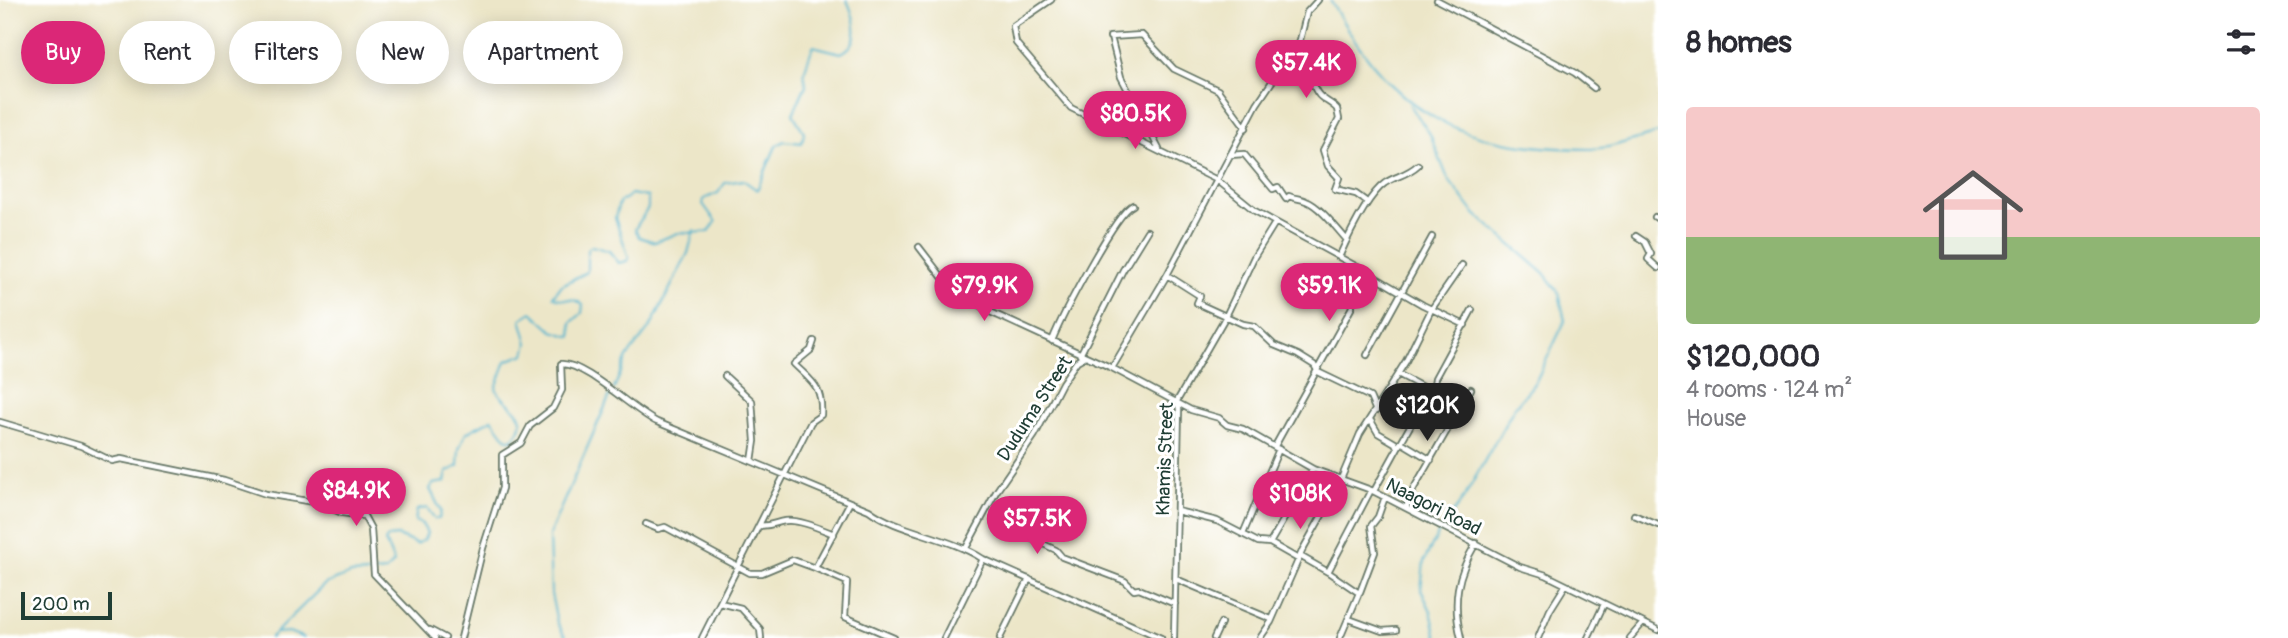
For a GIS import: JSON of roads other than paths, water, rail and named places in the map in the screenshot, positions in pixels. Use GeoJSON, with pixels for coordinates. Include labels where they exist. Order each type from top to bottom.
{"type":"FeatureCollection","features":[{"type":"Feature","properties":{"kind":"street"},"geometry":{"type":"LineString","coordinates":[[1051,0],[1013,26],[1016,43],[1071,108],[1121,135],[1159,149],[1217,180],[1275,223],[1402,291],[1431,310],[1465,325]]}},
{"type":"Feature","properties":{"kind":"street"},"geometry":{"type":"LineString","coordinates":[[1112,368],[1167,275],[1271,79],[1300,40],[1310,7],[1309,0]]}},
{"type":"Feature","properties":{"kind":"street"},"geometry":{"type":"LineString","coordinates":[[1310,7],[1318,0]]}},
{"type":"Feature","properties":{"kind":"street"},"geometry":{"type":"LineString","coordinates":[[1437,0],[1575,73],[1594,88]]}},
{"type":"Feature","properties":{"kind":"street"},"geometry":{"type":"LineString","coordinates":[[1159,149],[1121,77],[1110,37],[1142,35],[1174,69],[1218,90],[1246,128]]}},
{"type":"Feature","properties":{"kind":"street"},"geometry":{"type":"LineString","coordinates":[[1289,54],[1298,57],[1313,75],[1318,94],[1337,109],[1339,119],[1323,150],[1328,166],[1339,177],[1335,189],[1356,194],[1367,202]]}},
{"type":"Feature","properties":{"kind":"street"},"geometry":{"type":"LineString","coordinates":[[1230,155],[1244,154],[1273,188],[1278,187],[1286,198],[1289,196],[1308,201],[1348,240]]}},
{"type":"Feature","properties":{"kind":"street"},"geometry":{"type":"LineString","coordinates":[[1339,257],[1367,202],[1385,183],[1407,175],[1418,165]]}},
{"type":"Feature","properties":{"kind":"street"},"geometry":{"type":"LineString","coordinates":[[1052,341],[1059,321],[1101,248],[1133,205]]}},
{"type":"Feature","properties":{"kind":"street","name":"Khamis Street"},"geometry":{"type":"LineString","coordinates":[[1174,638],[1177,401],[1275,223]]}},
{"type":"Feature","properties":{"kind":"street"},"geometry":{"type":"LineString","coordinates":[[1080,355],[1123,271],[1147,231]]}},
{"type":"Feature","properties":{"kind":"street"},"geometry":{"type":"LineString","coordinates":[[1636,236],[1650,249],[1648,259],[1658,268]]}},
{"type":"Feature","properties":{"kind":"street"},"geometry":{"type":"LineString","coordinates":[[1367,355],[1432,237]]}},
{"type":"Feature","properties":{"kind":"street","name":"Naagori Road"},"geometry":{"type":"LineString","coordinates":[[919,247],[949,286],[966,293],[986,310],[1112,368],[1199,414],[1219,418],[1227,425],[1243,429],[1312,469],[1385,497],[1520,567],[1658,630]]}},
{"type":"Feature","properties":{"kind":"street"},"geometry":{"type":"LineString","coordinates":[[1260,638],[1299,557],[1339,485],[1360,434],[1377,411],[1431,310],[1462,265]]}},
{"type":"Feature","properties":{"kind":"street"},"geometry":{"type":"LineString","coordinates":[[1243,534],[1277,448],[1352,307],[1351,298],[1361,269]]}},
{"type":"Feature","properties":{"kind":"street"},"geometry":{"type":"LineString","coordinates":[[1167,275],[1200,296],[1197,303],[1254,326],[1274,345],[1298,355],[1318,372],[1370,397],[1377,411]]}},
{"type":"Feature","properties":{"kind":"street"},"geometry":{"type":"LineString","coordinates":[[1328,572],[1431,391],[1435,378],[1472,310]]}},
{"type":"Feature","properties":{"kind":"street"},"geometry":{"type":"LineString","coordinates":[[702,638],[811,422],[821,415],[822,404],[816,383],[793,364],[811,349],[814,341]]}},
{"type":"Feature","properties":{"kind":"street","name":"Duduma Street"},"geometry":{"type":"LineString","coordinates":[[967,548],[996,492],[1035,435],[1080,355]]}},
{"type":"Feature","properties":{"kind":"street"},"geometry":{"type":"LineString","coordinates":[[461,638],[483,548],[502,488],[502,455],[521,443],[530,426],[553,408],[562,390],[561,364],[570,364],[589,372],[593,379],[622,395],[629,405],[640,410],[642,415],[849,504],[869,510],[882,520],[967,548],[983,559],[1161,638]]}},
{"type":"Feature","properties":{"kind":"street"},"geometry":{"type":"LineString","coordinates":[[1398,374],[1431,391],[1460,411]]}},
{"type":"Feature","properties":{"kind":"street"},"geometry":{"type":"LineString","coordinates":[[724,376],[752,401],[755,448],[752,461]]}},
{"type":"Feature","properties":{"kind":"street"},"geometry":{"type":"LineString","coordinates":[[1406,508],[1471,389]]}},
{"type":"Feature","properties":{"kind":"street"},"geometry":{"type":"LineString","coordinates":[[1371,421],[1378,433],[1397,447]]}},
{"type":"Feature","properties":{"kind":"street"},"geometry":{"type":"LineString","coordinates":[[0,422],[81,446],[112,461],[124,460],[364,516],[371,529],[374,574],[435,638]]}},
{"type":"Feature","properties":{"kind":"street"},"geometry":{"type":"LineString","coordinates":[[1401,442],[1431,460]]}},
{"type":"Feature","properties":{"kind":"street"},"geometry":{"type":"LineString","coordinates":[[1270,543],[1312,469]]}},
{"type":"Feature","properties":{"kind":"street"},"geometry":{"type":"LineString","coordinates":[[1340,638],[1375,552],[1371,526],[1378,517],[1385,497]]}},
{"type":"Feature","properties":{"kind":"street"},"geometry":{"type":"LineString","coordinates":[[816,569],[849,504]]}},
{"type":"Feature","properties":{"kind":"street"},"geometry":{"type":"LineString","coordinates":[[1177,511],[1217,522],[1258,542],[1270,543],[1328,572],[1359,593]]}},
{"type":"Feature","properties":{"kind":"street"},"geometry":{"type":"LineString","coordinates":[[1634,515],[1658,525]]}},
{"type":"Feature","properties":{"kind":"street"},"geometry":{"type":"LineString","coordinates":[[759,526],[778,526],[788,521],[811,524],[834,534]]}},
{"type":"Feature","properties":{"kind":"street"},"geometry":{"type":"LineString","coordinates":[[646,524],[658,529],[665,527],[737,568],[762,573],[793,560],[847,582],[845,617],[894,638]]}},
{"type":"Feature","properties":{"kind":"street"},"geometry":{"type":"LineString","coordinates":[[1026,536],[1056,550],[1062,557],[1125,581],[1134,590],[1139,589],[1175,604]]}},
{"type":"Feature","properties":{"kind":"street"},"geometry":{"type":"LineString","coordinates":[[1461,638],[1456,597],[1460,570],[1476,543]]}},
{"type":"Feature","properties":{"kind":"street"},"geometry":{"type":"LineString","coordinates":[[944,638],[983,559]]}},
{"type":"Feature","properties":{"kind":"street"},"geometry":{"type":"LineString","coordinates":[[1000,638],[1029,579]]}},
{"type":"Feature","properties":{"kind":"street"},"geometry":{"type":"LineString","coordinates":[[1176,579],[1271,619]]}},
{"type":"Feature","properties":{"kind":"street"},"geometry":{"type":"LineString","coordinates":[[1538,638],[1550,610],[1565,586]]}},
{"type":"Feature","properties":{"kind":"street"},"geometry":{"type":"LineString","coordinates":[[720,604],[741,608],[760,629],[761,638]]}},
{"type":"Feature","properties":{"kind":"street"},"geometry":{"type":"LineString","coordinates":[[1588,638],[1604,604]]}},
{"type":"Feature","properties":{"kind":"street"},"geometry":{"type":"LineString","coordinates":[[1349,619],[1382,631],[1396,630]]}},
{"type":"Feature","properties":{"kind":"street"},"geometry":{"type":"LineString","coordinates":[[1214,638],[1221,622]]}},
{"type":"Feature","properties":{"kind":"street"},"geometry":{"type":"LineString","coordinates":[[1630,638],[1643,623]]}},
{"type":"Feature","properties":{"kind":"street"},"geometry":{"type":"LineString","coordinates":[[426,628],[445,638]]}},
{"type":"Feature","properties":{"kind":"waterway"},"geometry":{"type":"LineString","coordinates":[[376,572],[386,571],[394,563],[385,541],[388,537],[397,536],[417,544],[424,540],[427,533],[422,524],[415,521],[417,510],[427,508],[435,519],[439,519],[441,511],[430,489],[433,484],[445,482],[447,472],[458,466],[459,449],[466,433],[492,419],[506,438],[512,440],[519,431],[520,416],[496,388],[506,361],[525,354],[528,343],[521,319],[532,312],[553,331],[572,337],[571,323],[582,313],[583,305],[576,300],[553,296],[562,285],[587,272],[587,250],[592,246],[609,251],[619,263],[627,261],[629,258],[615,218],[619,203],[631,194],[648,197],[648,208],[635,229],[639,237],[655,242],[678,233],[709,232],[716,222],[703,204],[704,199],[718,193],[725,183],[743,180],[757,190],[776,146],[784,141],[802,143],[804,132],[793,114],[806,85],[804,72],[813,46],[841,53],[852,43],[855,30],[853,14],[847,0]]}},
{"type":"Feature","properties":{"kind":"waterway"},"geometry":{"type":"LineString","coordinates":[[1330,0],[1380,73],[1406,98],[1435,118],[1467,132],[1503,142],[1591,149],[1609,147],[1658,133]]}},
{"type":"Feature","properties":{"kind":"waterway"},"geometry":{"type":"LineString","coordinates":[[1410,105],[1430,134],[1448,179],[1474,213],[1544,273],[1559,293],[1565,321],[1536,381],[1514,408],[1465,496],[1438,534],[1424,561],[1421,590],[1431,611],[1437,638]]}},
{"type":"Feature","properties":{"kind":"waterway"},"geometry":{"type":"LineString","coordinates":[[614,389],[627,357],[651,326],[688,253],[694,230]]}},
{"type":"Feature","properties":{"kind":"waterway"},"geometry":{"type":"LineString","coordinates":[[566,638],[557,622],[551,594],[549,535],[611,393]]}},
{"type":"Feature","properties":{"kind":"waterway"},"geometry":{"type":"LineString","coordinates":[[270,638],[325,584],[351,574],[371,573]]}},
{"type":"Feature","properties":{"kind":"waterway"},"geometry":{"type":"LineString","coordinates":[[275,633],[289,632],[304,638]]}}]}
